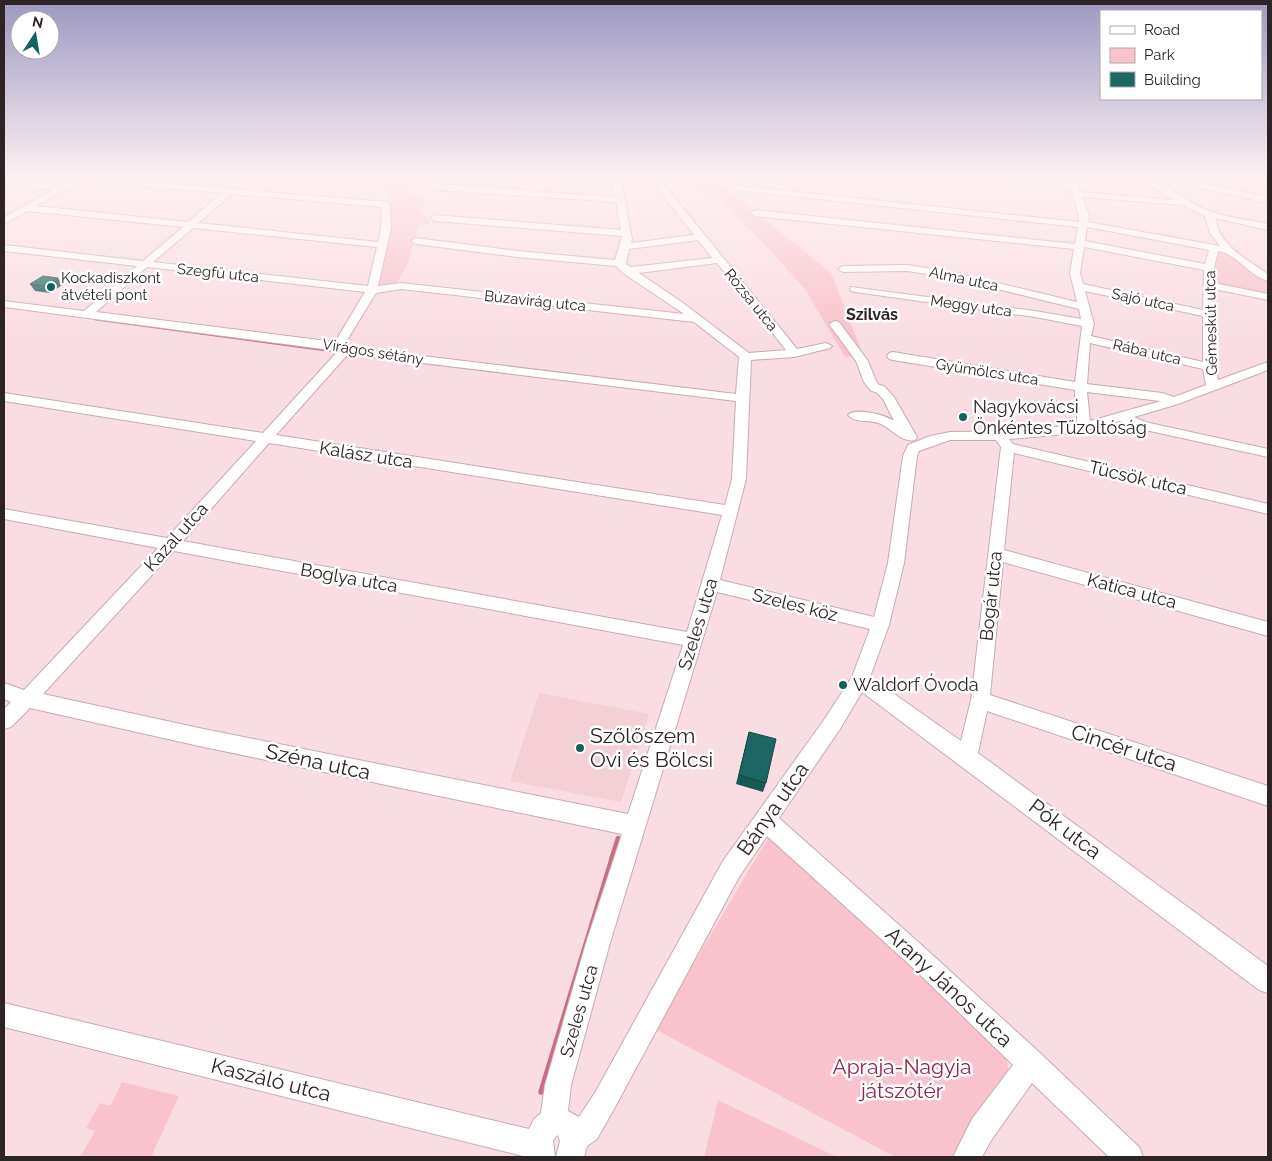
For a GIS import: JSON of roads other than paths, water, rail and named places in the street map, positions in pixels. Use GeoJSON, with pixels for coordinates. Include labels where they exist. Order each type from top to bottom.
{"type":"FeatureCollection","features":[{"type":"Feature","properties":{"kind":"street"},"geometry":{"type":"LineString","coordinates":[[87,314],[186,230]]}},
{"type":"Feature","properties":{"kind":"street"},"geometry":{"type":"LineString","coordinates":[[241,230],[383,245]]}},
{"type":"Feature","properties":{"kind":"street"},"geometry":{"type":"LineString","coordinates":[[341,348],[372,290],[383,245],[384,230]]}},
{"type":"Feature","properties":{"kind":"street"},"geometry":{"type":"LineString","coordinates":[[589,230],[625,233],[624,267]]}},
{"type":"Feature","properties":{"kind":"street","name":"Rózsa utca"},"geometry":{"type":"LineString","coordinates":[[696,230],[718,260],[794,353]]}},
{"type":"Feature","properties":{"kind":"street"},"geometry":{"type":"LineString","coordinates":[[929,230],[1080,245],[1209,268]]}},
{"type":"Feature","properties":{"kind":"street"},"geometry":{"type":"LineString","coordinates":[[1083,230],[1075,273],[1088,324],[1081,387],[1081,405],[1085,427]]}},
{"type":"Feature","properties":{"kind":"street"},"geometry":{"type":"LineString","coordinates":[[1117,230],[1214,248]]}},
{"type":"Feature","properties":{"kind":"street","name":"Gémeskút utca"},"geometry":{"type":"LineString","coordinates":[[1214,230],[1215,234],[1230,250]]}},
{"type":"Feature","properties":{"kind":"street"},"geometry":{"type":"LineString","coordinates":[[626,246],[701,236]]}},
{"type":"Feature","properties":{"kind":"street"},"geometry":{"type":"LineString","coordinates":[[416,241],[624,267],[718,260]]}},
{"type":"Feature","properties":{"kind":"street","name":"Szegfű utca"},"geometry":{"type":"LineString","coordinates":[[4,248],[372,290]]}},
{"type":"Feature","properties":{"kind":"street","name":"Gémeskút utca"},"geometry":{"type":"LineString","coordinates":[[1213,387],[1209,367],[1209,268],[1214,248],[1230,250]]}},
{"type":"Feature","properties":{"kind":"street"},"geometry":{"type":"LineString","coordinates":[[1230,250],[1268,278]]}},
{"type":"Feature","properties":{"kind":"street"},"geometry":{"type":"LineString","coordinates":[[624,267],[746,357],[794,353],[826,346]]}},
{"type":"Feature","properties":{"kind":"street","name":"Alma utca"},"geometry":{"type":"LineString","coordinates":[[843,269],[907,268],[952,275],[1083,307]]}},
{"type":"Feature","properties":{"kind":"street"},"geometry":{"type":"LineString","coordinates":[[1210,285],[1268,297]]}},
{"type":"Feature","properties":{"kind":"street","name":"Búzavirág utca"},"geometry":{"type":"LineString","coordinates":[[372,290],[401,286],[697,319]]}},
{"type":"Feature","properties":{"kind":"street","name":"Sajó utca"},"geometry":{"type":"LineString","coordinates":[[1077,286],[1208,314]]}},
{"type":"Feature","properties":{"kind":"street","name":"Meggy utca"},"geometry":{"type":"LineString","coordinates":[[855,289],[1035,314],[1088,324]]}},
{"type":"Feature","properties":{"kind":"street","name":"Virágos sétány"},"geometry":{"type":"LineString","coordinates":[[4,304],[742,398]]}},
{"type":"Feature","properties":{"kind":"street"},"geometry":{"type":"LineString","coordinates":[[836,324],[862,361],[870,382],[888,397],[911,447]]}},
{"type":"Feature","properties":{"kind":"street","name":"Rába utca"},"geometry":{"type":"LineString","coordinates":[[1085,338],[1209,367]]}},
{"type":"Feature","properties":{"kind":"street","name":"Kazal utca"},"geometry":{"type":"LineString","coordinates":[[4,721],[27,699],[170,545],[264,439],[341,348]]}},
{"type":"Feature","properties":{"kind":"street","name":"Gyümölcs utca"},"geometry":{"type":"LineString","coordinates":[[893,356],[1081,387],[1156,396],[1174,401]]}},
{"type":"Feature","properties":{"kind":"street","name":"Szeles utca"},"geometry":{"type":"LineString","coordinates":[[540,1151],[543,1130],[553,1121],[561,1076],[634,826],[711,584],[740,474],[742,398],[746,357]]}},
{"type":"Feature","properties":{"kind":"street"},"geometry":{"type":"LineString","coordinates":[[911,447],[943,437],[964,435],[1004,441],[1085,427],[1174,401],[1268,366]]}},
{"type":"Feature","properties":{"kind":"street","name":"Kalász utca"},"geometry":{"type":"LineString","coordinates":[[4,397],[729,511]]}},
{"type":"Feature","properties":{"kind":"street"},"geometry":{"type":"LineString","coordinates":[[854,415],[883,419],[911,447]]}},
{"type":"Feature","properties":{"kind":"street"},"geometry":{"type":"LineString","coordinates":[[1121,416],[1141,425],[1268,452]]}},
{"type":"Feature","properties":{"kind":"street","name":"Tücsök utca"},"geometry":{"type":"LineString","coordinates":[[1004,441],[1268,509]]}},
{"type":"Feature","properties":{"kind":"street","name":"Bogár utca"},"geometry":{"type":"LineString","coordinates":[[967,757],[980,700],[996,554],[1004,441]]}},
{"type":"Feature","properties":{"kind":"street","name":"Bánya utca"},"geometry":{"type":"LineString","coordinates":[[572,1148],[587,1129],[605,1100],[646,1020],[731,869],[833,724],[860,680],[880,625],[896,563],[911,447]]}},
{"type":"Feature","properties":{"kind":"street","name":"Boglya utca"},"geometry":{"type":"LineString","coordinates":[[4,514],[694,640]]}},
{"type":"Feature","properties":{"kind":"street","name":"Katica utca"},"geometry":{"type":"LineString","coordinates":[[996,554],[1268,629]]}},
{"type":"Feature","properties":{"kind":"street","name":"Szeles köz"},"geometry":{"type":"LineString","coordinates":[[711,584],[880,625]]}},
{"type":"Feature","properties":{"kind":"street","name":"Pók utca"},"geometry":{"type":"LineString","coordinates":[[860,680],[967,757],[1268,981]]}},
{"type":"Feature","properties":{"kind":"street","name":"Széna utca"},"geometry":{"type":"LineString","coordinates":[[4,691],[27,699],[199,737],[634,826]]}},
{"type":"Feature","properties":{"kind":"street","name":"Cincér utca"},"geometry":{"type":"LineString","coordinates":[[980,700],[1268,796]]}},
{"type":"Feature","properties":{"kind":"street","name":"Arany János utca"},"geometry":{"type":"LineString","coordinates":[[765,820],[918,957],[1031,1062],[1129,1157]]}},
{"type":"Feature","properties":{"kind":"street","name":"Kaszáló utca"},"geometry":{"type":"LineString","coordinates":[[4,1015],[540,1151]]}},
{"type":"Feature","properties":{"kind":"street"},"geometry":{"type":"LineString","coordinates":[[967,1157],[982,1129],[1031,1062]]}},
{"type":"Feature","properties":{"kind":"street"},"geometry":{"type":"LineString","coordinates":[[553,1121],[565,1123],[572,1132],[572,1148]]}},
{"type":"Feature","properties":{"kind":"waterway"},"geometry":{"type":"LineString","coordinates":[[95,319],[332,351]]}},
{"type":"Feature","properties":{"kind":"waterway"},"geometry":{"type":"LineString","coordinates":[[611,860],[618,838]]}},
{"type":"Feature","properties":{"kind":"waterway"},"geometry":{"type":"LineString","coordinates":[[541,1092],[612,859]]}},
{"type":"Feature","properties":{"kind":"place","name":"Kockadiszkont átvételi pont"},"geometry":{"type":"Point","coordinates":[51,287]}},
{"type":"Feature","properties":{"kind":"place","name":"Nagykovácsi Önkéntes Tűzoltóság"},"geometry":{"type":"Point","coordinates":[963,417]}},
{"type":"Feature","properties":{"kind":"place","name":"Waldorf Óvoda"},"geometry":{"type":"Point","coordinates":[843,685]}},
{"type":"Feature","properties":{"kind":"place","name":"Szőlőszem Ovi és Bölcsi"},"geometry":{"type":"Point","coordinates":[580,748]}},
{"type":"Feature","properties":{"kind":"district","name":"Szilvás"},"geometry":{"type":"Point","coordinates":[872,314]}},
{"type":"Feature","properties":{"kind":"park label","name":"Apraja-Nagyja játszótér"},"geometry":{"type":"Point","coordinates":[902,1079]}}]}
